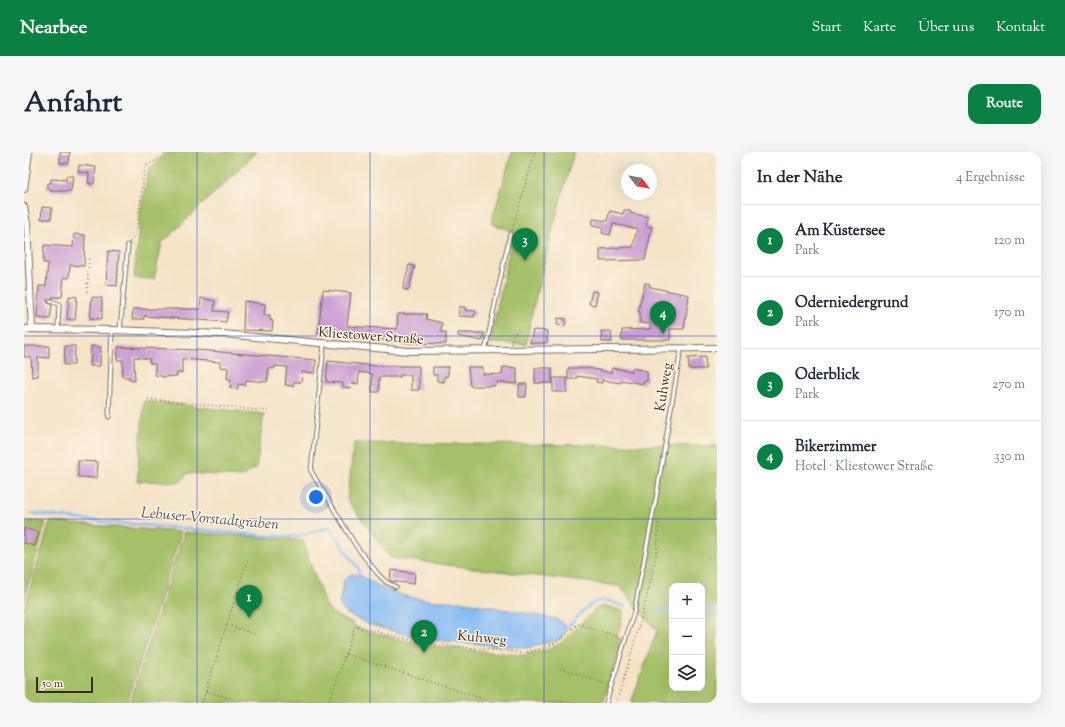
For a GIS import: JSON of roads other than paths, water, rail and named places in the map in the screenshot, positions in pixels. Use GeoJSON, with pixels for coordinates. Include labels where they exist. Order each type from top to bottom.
{"type":"FeatureCollection","features":[{"type":"Feature","properties":{"kind":"street"},"geometry":{"type":"LineString","coordinates":[[24,188],[29,152]]}},
{"type":"Feature","properties":{"kind":"street"},"geometry":{"type":"LineString","coordinates":[[24,207],[32,329]]}},
{"type":"Feature","properties":{"kind":"street","name":"Kliestower Straße"},"geometry":{"type":"LineString","coordinates":[[24,329],[120,330],[223,334],[408,351],[717,348]]}},
{"type":"Feature","properties":{"kind":"lane"},"geometry":{"type":"LineString","coordinates":[[485,351],[510,234]]}},
{"type":"Feature","properties":{"kind":"lane"},"geometry":{"type":"LineString","coordinates":[[120,330],[128,245]]}},
{"type":"Feature","properties":{"kind":"lane"},"geometry":{"type":"LineString","coordinates":[[50,301],[58,304],[58,329]]}},
{"type":"Feature","properties":{"kind":"lane"},"geometry":{"type":"LineString","coordinates":[[109,417],[112,330]]}},
{"type":"Feature","properties":{"kind":"lane"},"geometry":{"type":"LineString","coordinates":[[324,344],[311,471],[356,546],[378,574],[386,582],[396,588]]}},
{"type":"Feature","properties":{"kind":"lane","name":"Kuhweg"},"geometry":{"type":"LineString","coordinates":[[606,703],[634,612],[656,498],[681,349]]}},
{"type":"Feature","properties":{"kind":"water"},"geometry":{"type":"Polygon","coordinates":[[[351,574],[360,575],[382,588],[408,597],[436,601],[459,601],[557,619],[568,627],[560,639],[526,648],[422,639],[368,624],[346,613],[339,603],[344,580],[351,574]]]}},
{"type":"Feature","properties":{"kind":"waterway","name":"Lebuser Vorstadtgraben"},"geometry":{"type":"LineString","coordinates":[[31,513],[85,520],[269,536],[299,536],[329,527],[358,568],[360,575]]}},
{"type":"Feature","properties":{"kind":"waterway","name":"Lebuser Vorstadtgraben"},"geometry":{"type":"LineString","coordinates":[[568,627],[579,614],[593,603],[606,600],[626,607]]}},
{"type":"Feature","properties":{"kind":"waterway","name":"Lebuser Vorstadtgraben"},"geometry":{"type":"LineString","coordinates":[[705,610],[717,609]]}},
{"type":"Feature","properties":{"kind":"waterway","name":"Lebuser Vorstadtgraben"},"geometry":{"type":"LineString","coordinates":[[658,611],[669,611]]}},
{"type":"Feature","properties":{"kind":"place","name":"Oderblick"},"geometry":{"type":"Point","coordinates":[525,261]}},
{"type":"Feature","properties":{"kind":"place","name":"Bikerzimmer"},"geometry":{"type":"Point","coordinates":[663,334]}},
{"type":"Feature","properties":{"kind":"place","name":"Am Küstersee"},"geometry":{"type":"Point","coordinates":[249,618]}},
{"type":"Feature","properties":{"kind":"place","name":"Oderniedergrund"},"geometry":{"type":"Point","coordinates":[424,653]}}]}
